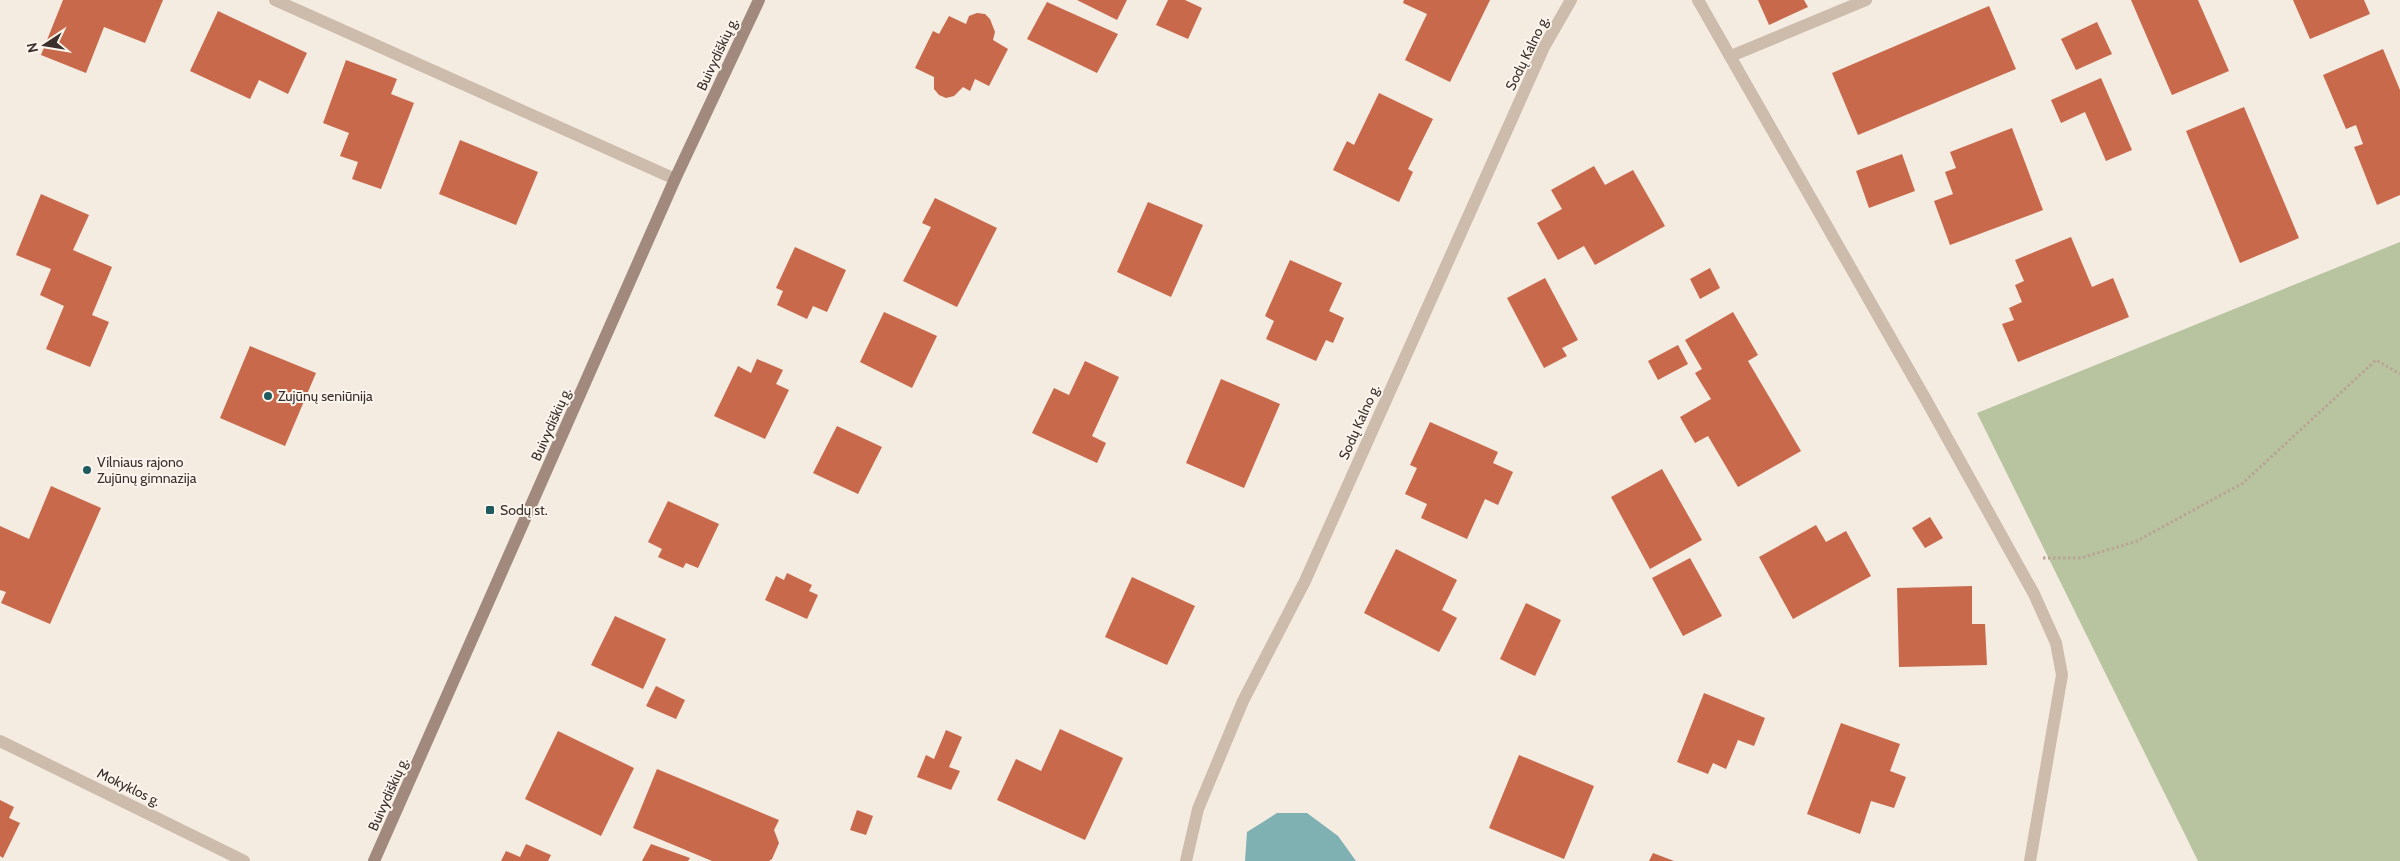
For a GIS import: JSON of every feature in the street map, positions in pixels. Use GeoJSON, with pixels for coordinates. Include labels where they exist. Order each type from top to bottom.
{"type":"FeatureCollection","features":[{"type":"Feature","properties":{"kind":"main road","name":"Buivydiškių g."},"geometry":{"type":"LineString","coordinates":[[374,861],[675,179],[758,0]]}},
{"type":"Feature","properties":{"kind":"street"},"geometry":{"type":"LineString","coordinates":[[275,0],[675,179]]}},
{"type":"Feature","properties":{"kind":"street","name":"Sodų Kalno g."},"geometry":{"type":"LineString","coordinates":[[1186,861],[1198,809],[1243,701],[1305,581],[1544,47],[1571,0]]}},
{"type":"Feature","properties":{"kind":"street"},"geometry":{"type":"LineString","coordinates":[[1698,0],[2034,594],[2056,643],[2062,676],[2030,861]]}},
{"type":"Feature","properties":{"kind":"street"},"geometry":{"type":"LineString","coordinates":[[1731,56],[1866,0]]}},
{"type":"Feature","properties":{"kind":"street","name":"Mokyklos g."},"geometry":{"type":"LineString","coordinates":[[0,741],[244,861]]}},
{"type":"Feature","properties":{"kind":"path"},"geometry":{"type":"LineString","coordinates":[[2013,558],[2081,558],[2137,541],[2243,483],[2376,360],[2400,374]]}},
{"type":"Feature","properties":{"kind":"green space"},"geometry":{"type":"Polygon","coordinates":[[[2400,242],[2400,861],[2198,861],[1977,413],[2400,242]]]}},
{"type":"Feature","properties":{"kind":"water"},"geometry":{"type":"Polygon","coordinates":[[[1277,813],[1307,813],[1338,836],[1356,861],[1245,861],[1247,832],[1277,813]]]}},
{"type":"Feature","properties":{"kind":"building"},"geometry":{"type":"Polygon","coordinates":[[[63,0],[163,0],[145,43],[104,27],[86,73],[41,55],[63,0]]]}},
{"type":"Feature","properties":{"kind":"building"},"geometry":{"type":"Polygon","coordinates":[[[1077,0],[1127,0],[1117,20],[1077,0]]]}},
{"type":"Feature","properties":{"kind":"building"},"geometry":{"type":"Polygon","coordinates":[[[1168,0],[1185,0],[1202,8],[1188,39],[1156,25],[1168,0]]]}},
{"type":"Feature","properties":{"kind":"building"},"geometry":{"type":"Polygon","coordinates":[[[1404,0],[1490,0],[1450,82],[1405,60],[1427,14],[1403,3],[1404,0]]]}},
{"type":"Feature","properties":{"kind":"building"},"geometry":{"type":"Polygon","coordinates":[[[1758,0],[1804,0],[1808,7],[1769,25],[1758,0]]]}},
{"type":"Feature","properties":{"kind":"building"},"geometry":{"type":"Polygon","coordinates":[[[2131,0],[2198,0],[2229,71],[2172,95],[2131,0]]]}},
{"type":"Feature","properties":{"kind":"building"},"geometry":{"type":"Polygon","coordinates":[[[2293,0],[2364,0],[2370,14],[2310,39],[2293,0]]]}},
{"type":"Feature","properties":{"kind":"building"},"geometry":{"type":"Polygon","coordinates":[[[1047,2],[1118,34],[1097,73],[1027,39],[1047,2]]]}},
{"type":"Feature","properties":{"kind":"building"},"geometry":{"type":"Polygon","coordinates":[[[1989,6],[2016,69],[1858,135],[1832,73],[1989,6]]]}},
{"type":"Feature","properties":{"kind":"building"},"geometry":{"type":"Polygon","coordinates":[[[218,11],[307,53],[288,94],[259,80],[250,99],[190,71],[218,11]]]}},
{"type":"Feature","properties":{"kind":"building"},"geometry":{"type":"Polygon","coordinates":[[[977,13],[985,14],[990,19],[995,32],[993,40],[1008,49],[989,86],[975,79],[970,91],[963,87],[954,96],[946,98],[939,95],[934,89],[934,77],[915,68],[933,31],[939,34],[949,16],[966,24],[969,16],[977,13]]]}},
{"type":"Feature","properties":{"kind":"building"},"geometry":{"type":"Polygon","coordinates":[[[2097,22],[2112,54],[2076,70],[2061,39],[2097,22]]]}},
{"type":"Feature","properties":{"kind":"building"},"geometry":{"type":"Polygon","coordinates":[[[2383,49],[2400,90],[2400,195],[2377,205],[2354,147],[2363,144],[2356,125],[2346,129],[2323,75],[2383,49]]]}},
{"type":"Feature","properties":{"kind":"building"},"geometry":{"type":"Polygon","coordinates":[[[346,60],[397,79],[391,94],[414,103],[381,189],[352,179],[358,162],[340,156],[349,133],[323,123],[346,60]]]}},
{"type":"Feature","properties":{"kind":"building"},"geometry":{"type":"Polygon","coordinates":[[[2101,78],[2132,150],[2106,161],[2085,112],[2061,123],[2051,100],[2101,78]]]}},
{"type":"Feature","properties":{"kind":"building"},"geometry":{"type":"Polygon","coordinates":[[[1379,93],[1433,119],[1408,169],[1413,172],[1399,202],[1333,170],[1347,141],[1354,145],[1379,93]]]}},
{"type":"Feature","properties":{"kind":"building"},"geometry":{"type":"Polygon","coordinates":[[[2244,107],[2299,238],[2240,263],[2186,131],[2244,107]]]}},
{"type":"Feature","properties":{"kind":"building"},"geometry":{"type":"Polygon","coordinates":[[[2012,128],[2043,210],[1950,245],[1934,201],[1953,194],[1945,172],[1956,168],[1950,152],[2012,128]]]}},
{"type":"Feature","properties":{"kind":"building"},"geometry":{"type":"Polygon","coordinates":[[[460,140],[538,172],[516,225],[439,194],[460,140]]]}},
{"type":"Feature","properties":{"kind":"building"},"geometry":{"type":"Polygon","coordinates":[[[1902,154],[1915,191],[1869,208],[1856,171],[1902,154]]]}},
{"type":"Feature","properties":{"kind":"building"},"geometry":{"type":"Polygon","coordinates":[[[1594,166],[1605,185],[1633,170],[1665,226],[1595,265],[1584,246],[1558,260],[1537,223],[1562,209],[1551,190],[1594,166]]]}},
{"type":"Feature","properties":{"kind":"building"},"geometry":{"type":"Polygon","coordinates":[[[41,194],[89,215],[73,250],[112,267],[92,315],[109,322],[90,367],[46,349],[64,306],[40,295],[51,269],[16,255],[41,194]]]}},
{"type":"Feature","properties":{"kind":"building"},"geometry":{"type":"Polygon","coordinates":[[[935,198],[997,228],[957,307],[903,281],[931,227],[922,223],[935,198]]]}},
{"type":"Feature","properties":{"kind":"building"},"geometry":{"type":"Polygon","coordinates":[[[1148,202],[1203,225],[1171,297],[1117,272],[1148,202]]]}},
{"type":"Feature","properties":{"kind":"building"},"geometry":{"type":"Polygon","coordinates":[[[2071,237],[2092,287],[2113,278],[2129,317],[2018,362],[2002,324],[2014,320],[2009,308],[2022,302],[2015,285],[2024,281],[2015,260],[2071,237]]]}},
{"type":"Feature","properties":{"kind":"building"},"geometry":{"type":"Polygon","coordinates":[[[795,247],[846,270],[827,312],[813,306],[807,319],[777,305],[783,291],[776,288],[795,247]]]}},
{"type":"Feature","properties":{"kind":"building"},"geometry":{"type":"Polygon","coordinates":[[[1290,260],[1342,283],[1329,311],[1344,318],[1333,343],[1326,340],[1316,361],[1266,339],[1274,321],[1265,316],[1290,260]]]}},
{"type":"Feature","properties":{"kind":"building"},"geometry":{"type":"Polygon","coordinates":[[[1710,268],[1720,288],[1700,299],[1690,279],[1710,268]]]}},
{"type":"Feature","properties":{"kind":"building"},"geometry":{"type":"Polygon","coordinates":[[[1545,278],[1578,340],[1562,348],[1567,356],[1544,368],[1507,298],[1545,278]]]}},
{"type":"Feature","properties":{"kind":"building"},"geometry":{"type":"Polygon","coordinates":[[[884,312],[937,336],[912,388],[860,362],[884,312]]]}},
{"type":"Feature","properties":{"kind":"building"},"geometry":{"type":"Polygon","coordinates":[[[1733,312],[1758,355],[1748,361],[1801,451],[1738,487],[1708,436],[1695,443],[1680,417],[1711,399],[1695,373],[1702,369],[1685,340],[1733,312]]]}},
{"type":"Feature","properties":{"kind":"building"},"geometry":{"type":"Polygon","coordinates":[[[1678,345],[1688,364],[1658,380],[1648,361],[1678,345]]]}},
{"type":"Feature","properties":{"kind":"building","name":"Zujūnų seniūnija"},"geometry":{"type":"Polygon","coordinates":[[[250,346],[316,373],[285,446],[220,418],[250,346]]]}},
{"type":"Feature","properties":{"kind":"building"},"geometry":{"type":"Polygon","coordinates":[[[757,359],[783,370],[776,384],[789,390],[765,439],[714,416],[738,366],[751,373],[757,359]]]}},
{"type":"Feature","properties":{"kind":"building"},"geometry":{"type":"Polygon","coordinates":[[[1085,361],[1119,377],[1092,436],[1106,443],[1097,463],[1032,433],[1054,388],[1069,395],[1085,361]]]}},
{"type":"Feature","properties":{"kind":"building"},"geometry":{"type":"Polygon","coordinates":[[[1221,379],[1280,404],[1244,488],[1186,463],[1221,379]]]}},
{"type":"Feature","properties":{"kind":"building"},"geometry":{"type":"Polygon","coordinates":[[[1430,422],[1498,452],[1493,463],[1513,472],[1498,505],[1485,499],[1467,539],[1421,518],[1427,504],[1405,494],[1417,468],[1410,465],[1430,422]]]}},
{"type":"Feature","properties":{"kind":"building"},"geometry":{"type":"Polygon","coordinates":[[[837,426],[882,447],[858,494],[813,473],[837,426]]]}},
{"type":"Feature","properties":{"kind":"building"},"geometry":{"type":"Polygon","coordinates":[[[1662,469],[1702,540],[1650,569],[1611,497],[1662,469]]]}},
{"type":"Feature","properties":{"kind":"building"},"geometry":{"type":"Polygon","coordinates":[[[51,486],[101,508],[50,624],[1,603],[6,592],[0,590],[0,526],[29,539],[51,486]]]}},
{"type":"Feature","properties":{"kind":"building"},"geometry":{"type":"Polygon","coordinates":[[[668,501],[719,524],[698,568],[686,563],[683,568],[658,557],[662,549],[648,542],[668,501]]]}},
{"type":"Feature","properties":{"kind":"building"},"geometry":{"type":"Polygon","coordinates":[[[1930,517],[1943,538],[1925,548],[1912,528],[1930,517]]]}},
{"type":"Feature","properties":{"kind":"building"},"geometry":{"type":"Polygon","coordinates":[[[1816,525],[1826,542],[1846,531],[1871,576],[1793,619],[1759,557],[1816,525]]]}},
{"type":"Feature","properties":{"kind":"building"},"geometry":{"type":"Polygon","coordinates":[[[1396,549],[1457,580],[1442,610],[1457,618],[1439,652],[1364,613],[1396,549]]]}},
{"type":"Feature","properties":{"kind":"building"},"geometry":{"type":"Polygon","coordinates":[[[1690,558],[1722,616],[1683,636],[1652,578],[1690,558]]]}},
{"type":"Feature","properties":{"kind":"building"},"geometry":{"type":"Polygon","coordinates":[[[787,573],[812,585],[809,591],[818,595],[807,619],[765,600],[776,576],[784,580],[787,573]]]}},
{"type":"Feature","properties":{"kind":"building"},"geometry":{"type":"Polygon","coordinates":[[[1132,577],[1195,606],[1167,665],[1105,637],[1132,577]]]}},
{"type":"Feature","properties":{"kind":"building"},"geometry":{"type":"Polygon","coordinates":[[[1972,586],[1972,624],[1985,624],[1987,665],[1899,667],[1897,588],[1972,586]]]}},
{"type":"Feature","properties":{"kind":"building"},"geometry":{"type":"Polygon","coordinates":[[[1526,603],[1561,620],[1535,676],[1500,659],[1526,603]]]}},
{"type":"Feature","properties":{"kind":"building"},"geometry":{"type":"Polygon","coordinates":[[[615,616],[666,639],[643,689],[591,665],[615,616]]]}},
{"type":"Feature","properties":{"kind":"building"},"geometry":{"type":"Polygon","coordinates":[[[656,686],[685,700],[676,719],[646,706],[656,686]]]}},
{"type":"Feature","properties":{"kind":"building"},"geometry":{"type":"Polygon","coordinates":[[[1704,693],[1765,718],[1754,746],[1738,740],[1726,769],[1713,763],[1708,774],[1677,762],[1704,693]]]}},
{"type":"Feature","properties":{"kind":"building"},"geometry":{"type":"Polygon","coordinates":[[[1841,723],[1900,744],[1890,771],[1906,777],[1894,808],[1871,801],[1860,834],[1807,814],[1841,723]]]}},
{"type":"Feature","properties":{"kind":"building"},"geometry":{"type":"Polygon","coordinates":[[[1060,729],[1123,758],[1085,840],[997,800],[1016,759],[1041,771],[1060,729]]]}},
{"type":"Feature","properties":{"kind":"building"},"geometry":{"type":"Polygon","coordinates":[[[946,730],[962,737],[949,767],[960,771],[951,790],[917,777],[926,755],[934,759],[946,730]]]}},
{"type":"Feature","properties":{"kind":"building"},"geometry":{"type":"Polygon","coordinates":[[[558,731],[634,768],[601,836],[525,799],[558,731]]]}},
{"type":"Feature","properties":{"kind":"building"},"geometry":{"type":"Polygon","coordinates":[[[1519,755],[1594,786],[1564,859],[1489,828],[1519,755]]]}},
{"type":"Feature","properties":{"kind":"building"},"geometry":{"type":"Polygon","coordinates":[[[657,769],[779,820],[774,830],[779,843],[772,859],[769,861],[712,861],[633,828],[657,769]]]}},
{"type":"Feature","properties":{"kind":"building"},"geometry":{"type":"Polygon","coordinates":[[[0,800],[14,807],[9,818],[20,823],[3,858],[0,856],[0,800]]]}},
{"type":"Feature","properties":{"kind":"building"},"geometry":{"type":"Polygon","coordinates":[[[857,810],[873,816],[866,835],[850,830],[857,810]]]}},
{"type":"Feature","properties":{"kind":"building"},"geometry":{"type":"Polygon","coordinates":[[[526,844],[551,855],[548,861],[501,861],[506,851],[520,857],[526,844]]]}},
{"type":"Feature","properties":{"kind":"building"},"geometry":{"type":"Polygon","coordinates":[[[651,844],[690,858],[688,861],[642,861],[651,844]]]}},
{"type":"Feature","properties":{"kind":"building"},"geometry":{"type":"Polygon","coordinates":[[[1653,853],[1674,861],[1649,861],[1653,853]]]}},
{"type":"Feature","properties":{"kind":"place","name":"Zujūnų seniūnija"},"geometry":{"type":"Point","coordinates":[268,396]}},
{"type":"Feature","properties":{"kind":"place","name":"Vilniaus rajono Zujūnų gimnazija"},"geometry":{"type":"Point","coordinates":[87,470]}},
{"type":"Feature","properties":{"kind":"place","name":"Sodų st."},"geometry":{"type":"Point","coordinates":[490,510]}}]}
